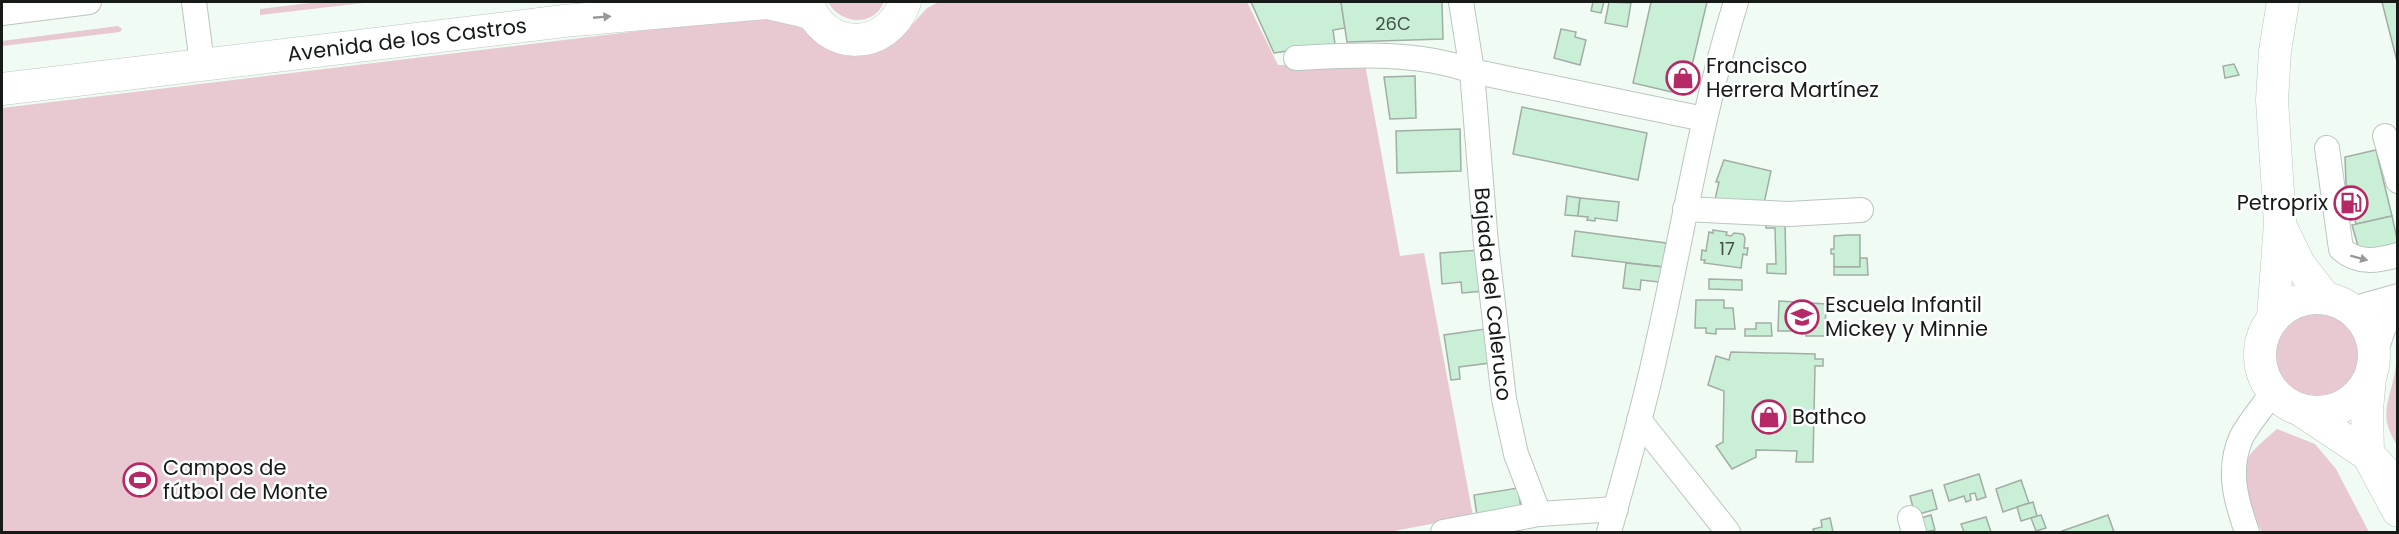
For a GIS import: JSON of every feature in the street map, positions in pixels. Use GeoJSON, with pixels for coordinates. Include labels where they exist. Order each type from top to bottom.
{"type":"FeatureCollection","features":[{"type":"Feature","properties":{"kind":"highway"},"geometry":{"type":"LineString","coordinates":[[2368,455],[2397,486]]}},
{"type":"Feature","properties":{"kind":"main road","name":"Avenida de los Castros"},"geometry":{"type":"LineString","coordinates":[[2,72],[578,2]]}},
{"type":"Feature","properties":{"kind":"main road"},"geometry":{"type":"LineString","coordinates":[[809,7],[822,27],[836,36],[853,40],[870,38],[885,31],[897,18],[905,2]]}},
{"type":"Feature","properties":{"kind":"main road"},"geometry":{"type":"LineString","coordinates":[[2273,318],[2280,223],[2272,100],[2283,2]]}},
{"type":"Feature","properties":{"kind":"main road","name":"Avenida de los Castros"},"geometry":{"type":"LineString","coordinates":[[2,89],[564,21],[767,3],[809,7]]}},
{"type":"Feature","properties":{"kind":"main road"},"geometry":{"type":"LineString","coordinates":[[2280,223],[2299,264],[2338,303],[2368,328],[2373,365],[2367,409],[2368,455],[2397,511]]}},
{"type":"Feature","properties":{"kind":"main road"},"geometry":{"type":"LineString","coordinates":[[2338,303],[2296,301],[2283,308],[2264,332],[2260,348],[2260,364],[2273,393],[2286,404],[2302,411],[2368,455]]}},
{"type":"Feature","properties":{"kind":"main road"},"geometry":{"type":"LineString","coordinates":[[2302,411],[2320,413],[2337,409],[2351,402],[2362,391],[2373,365]]}},
{"type":"Feature","properties":{"kind":"street"},"geometry":{"type":"LineString","coordinates":[[2,13],[89,2]]}},
{"type":"Feature","properties":{"kind":"street"},"geometry":{"type":"LineString","coordinates":[[194,2],[200,48]]}},
{"type":"Feature","properties":{"kind":"street","name":"Bajada del Caleruco"},"geometry":{"type":"LineString","coordinates":[[1461,2],[1472,71],[1486,244],[1504,399],[1516,454],[1539,514]]}},
{"type":"Feature","properties":{"kind":"street"},"geometry":{"type":"LineString","coordinates":[[1609,532],[1655,359],[1704,119],[1736,2]]}},
{"type":"Feature","properties":{"kind":"street"},"geometry":{"type":"LineString","coordinates":[[1296,58],[1356,55],[1422,58],[1448,62],[1472,71],[1704,119]]}},
{"type":"Feature","properties":{"kind":"street"},"geometry":{"type":"LineString","coordinates":[[2385,136],[2397,181]]}},
{"type":"Feature","properties":{"kind":"street"},"geometry":{"type":"LineString","coordinates":[[2327,148],[2342,249],[2349,256],[2372,261],[2397,255]]}},
{"type":"Feature","properties":{"kind":"street"},"geometry":{"type":"LineString","coordinates":[[1685,209],[1788,214],[1861,210]]}},
{"type":"Feature","properties":{"kind":"street"},"geometry":{"type":"LineString","coordinates":[[2338,303],[2397,296]]}},
{"type":"Feature","properties":{"kind":"street"},"geometry":{"type":"LineString","coordinates":[[2373,365],[2384,327],[2397,307]]}},
{"type":"Feature","properties":{"kind":"street"},"geometry":{"type":"LineString","coordinates":[[2247,532],[2234,490],[2233,475],[2238,448],[2242,436],[2273,393]]}},
{"type":"Feature","properties":{"kind":"street"},"geometry":{"type":"LineString","coordinates":[[1639,420],[1727,532]]}},
{"type":"Feature","properties":{"kind":"street"},"geometry":{"type":"LineString","coordinates":[[1443,532],[1539,514],[1616,508]]}},
{"type":"Feature","properties":{"kind":"shaded area"},"geometry":{"type":"Polygon","coordinates":[[[319,2],[372,2],[260,15],[260,9],[319,2]]]}},
{"type":"Feature","properties":{"kind":"shaded area"},"geometry":{"type":"Polygon","coordinates":[[[828,2],[884,2],[872,16],[856,20],[840,15],[828,2]]]}},
{"type":"Feature","properties":{"kind":"shaded area"},"geometry":{"type":"Polygon","coordinates":[[[939,2],[1247,2],[1278,65],[1365,64],[1400,256],[1424,253],[1473,516],[1389,532],[3,532],[2,108],[763,16],[786,21],[803,29],[813,39],[886,46],[901,37],[927,8],[939,2]]]}},
{"type":"Feature","properties":{"kind":"shaded area"},"geometry":{"type":"Polygon","coordinates":[[[118,26],[122,29],[120,32],[2,46],[2,41],[118,26]]]}},
{"type":"Feature","properties":{"kind":"shaded area"},"geometry":{"type":"Polygon","coordinates":[[[2317,312],[2334,315],[2348,325],[2358,339],[2361,356],[2358,373],[2348,387],[2334,397],[2317,400],[2300,397],[2286,387],[2276,373],[2273,356],[2276,339],[2286,325],[2300,315],[2317,312]]]}},
{"type":"Feature","properties":{"kind":"shaded area"},"geometry":{"type":"Polygon","coordinates":[[[2397,334],[2397,445],[2391,435],[2386,417],[2396,367],[2397,334]]]}},
{"type":"Feature","properties":{"kind":"shaded area"},"geometry":{"type":"Polygon","coordinates":[[[2277,429],[2315,444],[2336,469],[2369,532],[2262,532],[2243,490],[2242,472],[2251,454],[2277,429]]]}},
{"type":"Feature","properties":{"kind":"building"},"geometry":{"type":"Polygon","coordinates":[[[1251,2],[1341,2],[1345,28],[1333,30],[1335,44],[1274,53],[1251,2]]]}},
{"type":"Feature","properties":{"kind":"building"},"geometry":{"type":"Polygon","coordinates":[[[1341,2],[1442,2],[1443,39],[1347,42],[1341,2]]]}},
{"type":"Feature","properties":{"kind":"building"},"geometry":{"type":"Polygon","coordinates":[[[1593,2],[1604,2],[1601,13],[1591,11],[1593,2]]]}},
{"type":"Feature","properties":{"kind":"building"},"geometry":{"type":"Polygon","coordinates":[[[1609,2],[1631,3],[1627,27],[1605,23],[1609,2]]]}},
{"type":"Feature","properties":{"kind":"building"},"geometry":{"type":"Polygon","coordinates":[[[1651,2],[1707,2],[1685,95],[1633,83],[1651,2]]]}},
{"type":"Feature","properties":{"kind":"building"},"geometry":{"type":"Polygon","coordinates":[[[2382,2],[2398,2],[2398,65],[2383,6],[2382,2]]]}},
{"type":"Feature","properties":{"kind":"building"},"geometry":{"type":"Polygon","coordinates":[[[1561,29],[1576,32],[1575,37],[1586,40],[1580,65],[1554,58],[1561,29]]]}},
{"type":"Feature","properties":{"kind":"building"},"geometry":{"type":"Polygon","coordinates":[[[2234,64],[2239,75],[2225,78],[2223,66],[2234,64]]]}},
{"type":"Feature","properties":{"kind":"building"},"geometry":{"type":"Polygon","coordinates":[[[1415,76],[1416,118],[1390,119],[1384,77],[1415,76]]]}},
{"type":"Feature","properties":{"kind":"building"},"geometry":{"type":"Polygon","coordinates":[[[1522,107],[1647,133],[1638,180],[1513,154],[1522,107]]]}},
{"type":"Feature","properties":{"kind":"building"},"geometry":{"type":"Polygon","coordinates":[[[1460,129],[1461,171],[1397,173],[1396,131],[1460,129]]]}},
{"type":"Feature","properties":{"kind":"building"},"geometry":{"type":"Polygon","coordinates":[[[2376,150],[2392,216],[2356,224],[2346,184],[2345,157],[2376,150]]]}},
{"type":"Feature","properties":{"kind":"building"},"geometry":{"type":"Polygon","coordinates":[[[1724,160],[1771,171],[1763,208],[1714,204],[1719,182],[1716,182],[1724,160]]]}},
{"type":"Feature","properties":{"kind":"building"},"geometry":{"type":"Polygon","coordinates":[[[1567,196],[1580,198],[1578,216],[1565,215],[1567,196]]]}},
{"type":"Feature","properties":{"kind":"building"},"geometry":{"type":"Polygon","coordinates":[[[1580,198],[1619,202],[1617,221],[1595,218],[1595,221],[1587,220],[1588,217],[1578,216],[1580,198]]]}},
{"type":"Feature","properties":{"kind":"building"},"geometry":{"type":"Polygon","coordinates":[[[2392,216],[2398,243],[2364,251],[2358,246],[2352,225],[2392,216]]]}},
{"type":"Feature","properties":{"kind":"building"},"geometry":{"type":"Polygon","coordinates":[[[1766,219],[1785,220],[1786,274],[1767,273],[1767,264],[1776,264],[1775,228],[1766,228],[1766,219]]]}},
{"type":"Feature","properties":{"kind":"building"},"geometry":{"type":"Polygon","coordinates":[[[1713,230],[1727,232],[1726,235],[1731,236],[1734,233],[1743,234],[1744,248],[1748,248],[1747,255],[1743,254],[1741,268],[1704,263],[1705,260],[1701,260],[1702,250],[1706,251],[1709,232],[1713,233],[1713,230]]]}},
{"type":"Feature","properties":{"kind":"building"},"geometry":{"type":"Polygon","coordinates":[[[1575,231],[1666,243],[1663,267],[1572,256],[1575,231]]]}},
{"type":"Feature","properties":{"kind":"building"},"geometry":{"type":"Polygon","coordinates":[[[1860,235],[1860,267],[1834,267],[1834,254],[1831,254],[1831,249],[1834,249],[1834,236],[1860,235]]]}},
{"type":"Feature","properties":{"kind":"building"},"geometry":{"type":"Polygon","coordinates":[[[1480,250],[1484,291],[1462,293],[1461,282],[1442,284],[1440,253],[1480,250]]]}},
{"type":"Feature","properties":{"kind":"building"},"geometry":{"type":"Polygon","coordinates":[[[1860,258],[1867,258],[1868,275],[1834,275],[1834,267],[1860,267],[1860,258]]]}},
{"type":"Feature","properties":{"kind":"building"},"geometry":{"type":"Polygon","coordinates":[[[1626,263],[1663,267],[1659,282],[1641,280],[1640,290],[1623,288],[1626,263]]]}},
{"type":"Feature","properties":{"kind":"building"},"geometry":{"type":"Polygon","coordinates":[[[1709,279],[1742,280],[1742,290],[1709,289],[1709,279]]]}},
{"type":"Feature","properties":{"kind":"building"},"geometry":{"type":"Polygon","coordinates":[[[1696,300],[1724,300],[1724,308],[1733,308],[1735,329],[1716,329],[1716,334],[1706,333],[1706,328],[1695,328],[1696,300]]]}},
{"type":"Feature","properties":{"kind":"building","name":"Escuela Infantil Mickey y Minnie"},"geometry":{"type":"Polygon","coordinates":[[[1779,301],[1826,304],[1825,336],[1806,336],[1806,331],[1778,331],[1779,301]]]}},
{"type":"Feature","properties":{"kind":"building"},"geometry":{"type":"Polygon","coordinates":[[[1756,323],[1771,323],[1772,336],[1745,336],[1745,329],[1756,329],[1756,323]]]}},
{"type":"Feature","properties":{"kind":"building"},"geometry":{"type":"Polygon","coordinates":[[[1485,329],[1490,363],[1459,367],[1460,379],[1451,380],[1444,335],[1485,329]]]}},
{"type":"Feature","properties":{"kind":"building","name":"Bathco"},"geometry":{"type":"Polygon","coordinates":[[[1731,352],[1815,354],[1815,359],[1823,359],[1823,366],[1815,366],[1813,462],[1796,462],[1797,451],[1756,450],[1756,457],[1732,469],[1716,446],[1723,442],[1724,391],[1708,385],[1716,356],[1729,360],[1731,352]]]}},
{"type":"Feature","properties":{"kind":"building"},"geometry":{"type":"Polygon","coordinates":[[[1979,474],[1986,497],[1977,500],[1975,493],[1970,494],[1971,500],[1966,502],[1964,496],[1949,501],[1944,485],[1979,474]]]}},
{"type":"Feature","properties":{"kind":"building"},"geometry":{"type":"Polygon","coordinates":[[[2021,480],[2029,503],[2003,512],[1996,489],[2021,480]]]}},
{"type":"Feature","properties":{"kind":"building"},"geometry":{"type":"Polygon","coordinates":[[[1518,488],[1521,509],[1477,516],[1474,495],[1518,488]]]}},
{"type":"Feature","properties":{"kind":"building"},"geometry":{"type":"Polygon","coordinates":[[[1932,490],[1937,509],[1915,515],[1910,496],[1932,490]]]}},
{"type":"Feature","properties":{"kind":"building"},"geometry":{"type":"Polygon","coordinates":[[[2033,502],[2037,516],[2021,521],[2017,507],[2033,502]]]}},
{"type":"Feature","properties":{"kind":"building"},"geometry":{"type":"Polygon","coordinates":[[[1931,515],[1935,530],[1925,532],[1915,520],[1931,515]]]}},
{"type":"Feature","properties":{"kind":"building"},"geometry":{"type":"Polygon","coordinates":[[[2041,515],[2046,528],[2036,531],[2031,518],[2041,515]]]}},
{"type":"Feature","properties":{"kind":"building"},"geometry":{"type":"Polygon","coordinates":[[[2108,515],[2114,532],[2062,532],[2062,531],[2108,515]]]}},
{"type":"Feature","properties":{"kind":"building"},"geometry":{"type":"Polygon","coordinates":[[[1986,517],[1991,532],[1964,532],[1961,524],[1986,517]]]}},
{"type":"Feature","properties":{"kind":"building"},"geometry":{"type":"Polygon","coordinates":[[[1830,518],[1833,532],[1814,532],[1813,529],[1822,527],[1821,520],[1830,518]]]}},
{"type":"Feature","properties":{"kind":"place","name":"Francisco Herrera Martínez"},"geometry":{"type":"Point","coordinates":[1683,78]}},
{"type":"Feature","properties":{"kind":"place","name":"Petroprix"},"geometry":{"type":"Point","coordinates":[2351,203]}},
{"type":"Feature","properties":{"kind":"place","name":"Escuela Infantil Mickey y Minnie"},"geometry":{"type":"Point","coordinates":[1802,317]}},
{"type":"Feature","properties":{"kind":"place","name":"Bathco"},"geometry":{"type":"Point","coordinates":[1769,417]}},
{"type":"Feature","properties":{"kind":"place","name":"Campos de fútbol de Monte"},"geometry":{"type":"Point","coordinates":[140,480]}}]}
